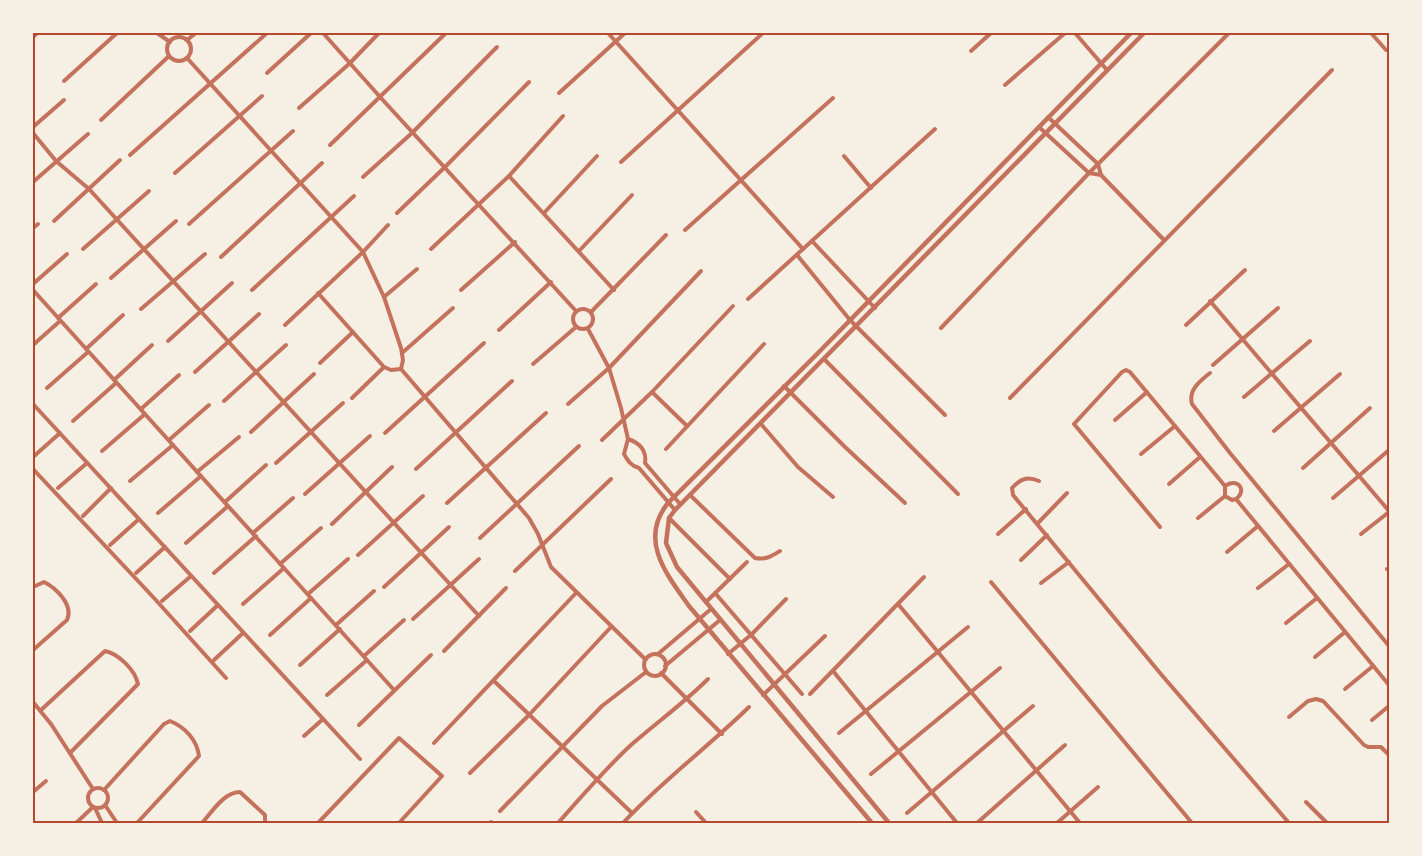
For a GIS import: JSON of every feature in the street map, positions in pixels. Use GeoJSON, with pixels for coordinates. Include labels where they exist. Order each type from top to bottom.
{"type":"FeatureCollection","features":[{"type":"Feature","properties":{"kind":"street"},"geometry":{"type":"LineString","coordinates":[[33,37],[37,33]]}},
{"type":"Feature","properties":{"kind":"street"},"geometry":{"type":"LineString","coordinates":[[64,81],[117,33]]}},
{"type":"Feature","properties":{"kind":"street"},"geometry":{"type":"LineString","coordinates":[[157,33],[170,42]]}},
{"type":"Feature","properties":{"kind":"street"},"geometry":{"type":"LineString","coordinates":[[187,40],[196,33]]}},
{"type":"Feature","properties":{"kind":"street"},"geometry":{"type":"LineString","coordinates":[[130,155],[267,33]]}},
{"type":"Feature","properties":{"kind":"street"},"geometry":{"type":"LineString","coordinates":[[267,73],[311,33]]}},
{"type":"Feature","properties":{"kind":"street"},"geometry":{"type":"LineString","coordinates":[[323,33],[576,311]]}},
{"type":"Feature","properties":{"kind":"street"},"geometry":{"type":"LineString","coordinates":[[299,108],[349,64],[379,33]]}},
{"type":"Feature","properties":{"kind":"street"},"geometry":{"type":"LineString","coordinates":[[330,145],[446,33]]}},
{"type":"Feature","properties":{"kind":"street"},"geometry":{"type":"LineString","coordinates":[[608,33],[804,249]]}},
{"type":"Feature","properties":{"kind":"street"},"geometry":{"type":"LineString","coordinates":[[559,93],[625,33]]}},
{"type":"Feature","properties":{"kind":"street"},"geometry":{"type":"LineString","coordinates":[[621,162],[763,33]]}},
{"type":"Feature","properties":{"kind":"street"},"geometry":{"type":"LineString","coordinates":[[971,51],[991,33]]}},
{"type":"Feature","properties":{"kind":"street"},"geometry":{"type":"LineString","coordinates":[[1005,85],[1065,33]]}},
{"type":"Feature","properties":{"kind":"street"},"geometry":{"type":"LineString","coordinates":[[1075,33],[1107,70]]}},
{"type":"Feature","properties":{"kind":"street"},"geometry":{"type":"LineString","coordinates":[[872,823],[700,619],[666,572],[654,546],[656,527],[668,503],[1131,33]]}},
{"type":"Feature","properties":{"kind":"street"},"geometry":{"type":"LineString","coordinates":[[889,823],[677,567],[666,543],[669,518],[680,504],[1144,33]]}},
{"type":"Feature","properties":{"kind":"street"},"geometry":{"type":"LineString","coordinates":[[941,328],[1089,173],[1229,33]]}},
{"type":"Feature","properties":{"kind":"street"},"geometry":{"type":"LineString","coordinates":[[1371,33],[1386,50]]}},
{"type":"Feature","properties":{"kind":"street"},"geometry":{"type":"LineString","coordinates":[[178,37],[187,40],[191,50],[187,58],[177,61],[169,56],[167,49],[170,42],[178,37]]}},
{"type":"Feature","properties":{"kind":"street"},"geometry":{"type":"LineString","coordinates":[[363,177],[412,133],[497,47]]}},
{"type":"Feature","properties":{"kind":"street"},"geometry":{"type":"LineString","coordinates":[[101,120],[169,56]]}},
{"type":"Feature","properties":{"kind":"street"},"geometry":{"type":"LineString","coordinates":[[187,58],[363,252],[384,297],[402,353],[401,369]]}},
{"type":"Feature","properties":{"kind":"street"},"geometry":{"type":"LineString","coordinates":[[1010,398],[1332,70]]}},
{"type":"Feature","properties":{"kind":"street"},"geometry":{"type":"LineString","coordinates":[[397,213],[529,82]]}},
{"type":"Feature","properties":{"kind":"street"},"geometry":{"type":"LineString","coordinates":[[175,173],[262,96]]}},
{"type":"Feature","properties":{"kind":"street"},"geometry":{"type":"LineString","coordinates":[[685,230],[833,98]]}},
{"type":"Feature","properties":{"kind":"street"},"geometry":{"type":"LineString","coordinates":[[33,127],[64,100]]}},
{"type":"Feature","properties":{"kind":"street"},"geometry":{"type":"LineString","coordinates":[[431,249],[509,176],[563,116]]}},
{"type":"Feature","properties":{"kind":"street"},"geometry":{"type":"LineString","coordinates":[[1048,117],[1056,122],[1098,164],[1101,175],[1164,240]]}},
{"type":"Feature","properties":{"kind":"street"},"geometry":{"type":"LineString","coordinates":[[1039,127],[1089,173],[1101,175]]}},
{"type":"Feature","properties":{"kind":"street"},"geometry":{"type":"LineString","coordinates":[[748,299],[935,129]]}},
{"type":"Feature","properties":{"kind":"street"},"geometry":{"type":"LineString","coordinates":[[189,224],[293,130]]}},
{"type":"Feature","properties":{"kind":"street"},"geometry":{"type":"LineString","coordinates":[[33,133],[56,161],[89,189],[117,219],[479,616]]}},
{"type":"Feature","properties":{"kind":"street"},"geometry":{"type":"LineString","coordinates":[[33,182],[88,134]]}},
{"type":"Feature","properties":{"kind":"street"},"geometry":{"type":"LineString","coordinates":[[544,213],[597,156]]}},
{"type":"Feature","properties":{"kind":"street"},"geometry":{"type":"LineString","coordinates":[[844,156],[871,188]]}},
{"type":"Feature","properties":{"kind":"street"},"geometry":{"type":"LineString","coordinates":[[54,220],[120,160]]}},
{"type":"Feature","properties":{"kind":"street"},"geometry":{"type":"LineString","coordinates":[[221,257],[322,163]]}},
{"type":"Feature","properties":{"kind":"street"},"geometry":{"type":"LineString","coordinates":[[509,176],[614,290]]}},
{"type":"Feature","properties":{"kind":"street"},"geometry":{"type":"LineString","coordinates":[[83,249],[149,192]]}},
{"type":"Feature","properties":{"kind":"street"},"geometry":{"type":"LineString","coordinates":[[579,252],[632,195]]}},
{"type":"Feature","properties":{"kind":"street"},"geometry":{"type":"LineString","coordinates":[[252,290],[354,196]]}},
{"type":"Feature","properties":{"kind":"street"},"geometry":{"type":"LineString","coordinates":[[111,279],[176,221]]}},
{"type":"Feature","properties":{"kind":"street"},"geometry":{"type":"LineString","coordinates":[[33,228],[38,224]]}},
{"type":"Feature","properties":{"kind":"street"},"geometry":{"type":"LineString","coordinates":[[285,325],[363,252],[387,225]]}},
{"type":"Feature","properties":{"kind":"street"},"geometry":{"type":"LineString","coordinates":[[591,312],[666,235]]}},
{"type":"Feature","properties":{"kind":"street"},"geometry":{"type":"LineString","coordinates":[[812,241],[875,308]]}},
{"type":"Feature","properties":{"kind":"street"},"geometry":{"type":"LineString","coordinates":[[461,290],[515,242]]}},
{"type":"Feature","properties":{"kind":"street"},"geometry":{"type":"LineString","coordinates":[[33,284],[67,254]]}},
{"type":"Feature","properties":{"kind":"street"},"geometry":{"type":"LineString","coordinates":[[141,309],[205,254]]}},
{"type":"Feature","properties":{"kind":"street"},"geometry":{"type":"LineString","coordinates":[[797,255],[850,320],[945,415]]}},
{"type":"Feature","properties":{"kind":"street"},"geometry":{"type":"LineString","coordinates":[[384,297],[417,268]]}},
{"type":"Feature","properties":{"kind":"street"},"geometry":{"type":"LineString","coordinates":[[1185,325],[1245,270]]}},
{"type":"Feature","properties":{"kind":"street"},"geometry":{"type":"LineString","coordinates":[[568,404],[609,368],[701,271]]}},
{"type":"Feature","properties":{"kind":"street"},"geometry":{"type":"LineString","coordinates":[[498,330],[551,282]]}},
{"type":"Feature","properties":{"kind":"street"},"geometry":{"type":"LineString","coordinates":[[168,341],[232,283]]}},
{"type":"Feature","properties":{"kind":"street"},"geometry":{"type":"LineString","coordinates":[[33,345],[96,284]]}},
{"type":"Feature","properties":{"kind":"street"},"geometry":{"type":"LineString","coordinates":[[33,291],[394,690]]}},
{"type":"Feature","properties":{"kind":"street"},"geometry":{"type":"LineString","coordinates":[[318,293],[384,367],[391,370],[401,369]]}},
{"type":"Feature","properties":{"kind":"street"},"geometry":{"type":"LineString","coordinates":[[1210,301],[1389,511],[1361,534]]}},
{"type":"Feature","properties":{"kind":"street"},"geometry":{"type":"LineString","coordinates":[[602,440],[652,392],[733,306]]}},
{"type":"Feature","properties":{"kind":"street"},"geometry":{"type":"LineString","coordinates":[[402,353],[453,308]]}},
{"type":"Feature","properties":{"kind":"street"},"geometry":{"type":"LineString","coordinates":[[1213,365],[1278,308]]}},
{"type":"Feature","properties":{"kind":"street"},"geometry":{"type":"LineString","coordinates":[[587,309],[591,312],[592,324],[588,328],[581,330],[576,327],[573,322],[573,315],[576,311],[587,309]]}},
{"type":"Feature","properties":{"kind":"street"},"geometry":{"type":"LineString","coordinates":[[195,372],[259,314]]}},
{"type":"Feature","properties":{"kind":"street"},"geometry":{"type":"LineString","coordinates":[[47,388],[123,315]]}},
{"type":"Feature","properties":{"kind":"street"},"geometry":{"type":"LineString","coordinates":[[533,364],[576,327]]}},
{"type":"Feature","properties":{"kind":"street"},"geometry":{"type":"LineString","coordinates":[[588,328],[609,368],[624,419],[628,439],[624,454],[675,510]]}},
{"type":"Feature","properties":{"kind":"street"},"geometry":{"type":"LineString","coordinates":[[320,363],[353,332]]}},
{"type":"Feature","properties":{"kind":"street"},"geometry":{"type":"LineString","coordinates":[[1244,397],[1310,341]]}},
{"type":"Feature","properties":{"kind":"street"},"geometry":{"type":"LineString","coordinates":[[385,433],[484,343]]}},
{"type":"Feature","properties":{"kind":"street"},"geometry":{"type":"LineString","coordinates":[[666,449],[764,344]]}},
{"type":"Feature","properties":{"kind":"street"},"geometry":{"type":"LineString","coordinates":[[74,421],[152,345]]}},
{"type":"Feature","properties":{"kind":"street"},"geometry":{"type":"LineString","coordinates":[[224,401],[286,345]]}},
{"type":"Feature","properties":{"kind":"street"},"geometry":{"type":"LineString","coordinates":[[824,360],[958,494]]}},
{"type":"Feature","properties":{"kind":"street"},"geometry":{"type":"LineString","coordinates":[[352,398],[384,367]]}},
{"type":"Feature","properties":{"kind":"street"},"geometry":{"type":"LineString","coordinates":[[401,369],[529,518],[551,567],[645,659]]}},
{"type":"Feature","properties":{"kind":"street"},"geometry":{"type":"LineString","coordinates":[[1160,527],[1074,424],[1126,370],[1225,486],[1225,496]]}},
{"type":"Feature","properties":{"kind":"street"},"geometry":{"type":"LineString","coordinates":[[1210,372],[1192,392],[1190,398],[1192,404],[1389,646]]}},
{"type":"Feature","properties":{"kind":"street"},"geometry":{"type":"LineString","coordinates":[[250,432],[314,374]]}},
{"type":"Feature","properties":{"kind":"street"},"geometry":{"type":"LineString","coordinates":[[1274,431],[1340,374]]}},
{"type":"Feature","properties":{"kind":"street"},"geometry":{"type":"LineString","coordinates":[[141,409],[179,375]]}},
{"type":"Feature","properties":{"kind":"street"},"geometry":{"type":"LineString","coordinates":[[416,469],[512,381]]}},
{"type":"Feature","properties":{"kind":"street"},"geometry":{"type":"LineString","coordinates":[[784,386],[905,503]]}},
{"type":"Feature","properties":{"kind":"street"},"geometry":{"type":"LineString","coordinates":[[652,392],[687,426]]}},
{"type":"Feature","properties":{"kind":"street"},"geometry":{"type":"LineString","coordinates":[[1114,420],[1147,392]]}},
{"type":"Feature","properties":{"kind":"street"},"geometry":{"type":"LineString","coordinates":[[33,404],[360,759]]}},
{"type":"Feature","properties":{"kind":"street"},"geometry":{"type":"LineString","coordinates":[[276,463],[343,404]]}},
{"type":"Feature","properties":{"kind":"street"},"geometry":{"type":"LineString","coordinates":[[169,440],[209,405]]}},
{"type":"Feature","properties":{"kind":"street"},"geometry":{"type":"LineString","coordinates":[[1303,468],[1370,408]]}},
{"type":"Feature","properties":{"kind":"street"},"geometry":{"type":"LineString","coordinates":[[447,503],[546,413]]}},
{"type":"Feature","properties":{"kind":"street"},"geometry":{"type":"LineString","coordinates":[[102,451],[145,414]]}},
{"type":"Feature","properties":{"kind":"street"},"geometry":{"type":"LineString","coordinates":[[761,424],[798,467],[833,497]]}},
{"type":"Feature","properties":{"kind":"street"},"geometry":{"type":"LineString","coordinates":[[1141,454],[1175,426]]}},
{"type":"Feature","properties":{"kind":"street"},"geometry":{"type":"LineString","coordinates":[[33,457],[60,433]]}},
{"type":"Feature","properties":{"kind":"street"},"geometry":{"type":"LineString","coordinates":[[305,494],[370,436]]}},
{"type":"Feature","properties":{"kind":"street"},"geometry":{"type":"LineString","coordinates":[[158,513],[239,437]]}},
{"type":"Feature","properties":{"kind":"street"},"geometry":{"type":"LineString","coordinates":[[628,439],[636,441],[643,450],[646,458],[645,464],[639,468]]}},
{"type":"Feature","properties":{"kind":"street"},"geometry":{"type":"LineString","coordinates":[[130,481],[173,445]]}},
{"type":"Feature","properties":{"kind":"street"},"geometry":{"type":"LineString","coordinates":[[480,538],[579,446]]}},
{"type":"Feature","properties":{"kind":"street"},"geometry":{"type":"LineString","coordinates":[[1334,498],[1389,450]]}},
{"type":"Feature","properties":{"kind":"street"},"geometry":{"type":"LineString","coordinates":[[1169,484],[1200,457]]}},
{"type":"Feature","properties":{"kind":"street"},"geometry":{"type":"LineString","coordinates":[[58,488],[87,463]]}},
{"type":"Feature","properties":{"kind":"street"},"geometry":{"type":"LineString","coordinates":[[645,464],[680,504]]}},
{"type":"Feature","properties":{"kind":"street"},"geometry":{"type":"LineString","coordinates":[[186,543],[266,465]]}},
{"type":"Feature","properties":{"kind":"street"},"geometry":{"type":"LineString","coordinates":[[332,524],[392,467]]}},
{"type":"Feature","properties":{"kind":"street"},"geometry":{"type":"LineString","coordinates":[[33,469],[226,678]]}},
{"type":"Feature","properties":{"kind":"street"},"geometry":{"type":"LineString","coordinates":[[1039,481],[1028,478],[1012,488],[1013,495],[1160,673],[1289,823]]}},
{"type":"Feature","properties":{"kind":"street"},"geometry":{"type":"LineString","coordinates":[[515,571],[611,479]]}},
{"type":"Feature","properties":{"kind":"street"},"geometry":{"type":"LineString","coordinates":[[1225,486],[1230,482],[1240,485],[1242,490],[1236,500]]}},
{"type":"Feature","properties":{"kind":"street"},"geometry":{"type":"LineString","coordinates":[[82,516],[111,488]]}},
{"type":"Feature","properties":{"kind":"street"},"geometry":{"type":"LineString","coordinates":[[1038,523],[1066,493]]}},
{"type":"Feature","properties":{"kind":"street"},"geometry":{"type":"LineString","coordinates":[[690,495],[755,558],[763,559],[780,551]]}},
{"type":"Feature","properties":{"kind":"street"},"geometry":{"type":"LineString","coordinates":[[358,555],[423,496]]}},
{"type":"Feature","properties":{"kind":"street"},"geometry":{"type":"LineString","coordinates":[[1225,496],[1236,500],[1389,685]]}},
{"type":"Feature","properties":{"kind":"street"},"geometry":{"type":"LineString","coordinates":[[1198,518],[1225,496]]}},
{"type":"Feature","properties":{"kind":"street"},"geometry":{"type":"LineString","coordinates":[[214,573],[293,498]]}},
{"type":"Feature","properties":{"kind":"street"},"geometry":{"type":"LineString","coordinates":[[998,534],[1026,509]]}},
{"type":"Feature","properties":{"kind":"street"},"geometry":{"type":"LineString","coordinates":[[669,518],[730,579]]}},
{"type":"Feature","properties":{"kind":"street"},"geometry":{"type":"LineString","coordinates":[[110,545],[139,519]]}},
{"type":"Feature","properties":{"kind":"street"},"geometry":{"type":"LineString","coordinates":[[1227,552],[1258,526]]}},
{"type":"Feature","properties":{"kind":"street"},"geometry":{"type":"LineString","coordinates":[[384,587],[449,527]]}},
{"type":"Feature","properties":{"kind":"street"},"geometry":{"type":"LineString","coordinates":[[243,604],[321,528]]}},
{"type":"Feature","properties":{"kind":"street"},"geometry":{"type":"LineString","coordinates":[[1021,561],[1047,536]]}},
{"type":"Feature","properties":{"kind":"street"},"geometry":{"type":"LineString","coordinates":[[136,573],[165,547]]}},
{"type":"Feature","properties":{"kind":"street"},"geometry":{"type":"LineString","coordinates":[[270,634],[348,559]]}},
{"type":"Feature","properties":{"kind":"street"},"geometry":{"type":"LineString","coordinates":[[413,619],[479,559]]}},
{"type":"Feature","properties":{"kind":"street"},"geometry":{"type":"LineString","coordinates":[[706,602],[747,562]]}},
{"type":"Feature","properties":{"kind":"street"},"geometry":{"type":"LineString","coordinates":[[1041,583],[1069,562]]}},
{"type":"Feature","properties":{"kind":"street"},"geometry":{"type":"LineString","coordinates":[[1258,588],[1288,564]]}},
{"type":"Feature","properties":{"kind":"street"},"geometry":{"type":"LineString","coordinates":[[162,601],[191,576]]}},
{"type":"Feature","properties":{"kind":"street"},"geometry":{"type":"LineString","coordinates":[[810,694],[924,577]]}},
{"type":"Feature","properties":{"kind":"street"},"geometry":{"type":"LineString","coordinates":[[33,587],[44,582],[50,585],[69,608],[67,620],[33,650]]}},
{"type":"Feature","properties":{"kind":"street"},"geometry":{"type":"LineString","coordinates":[[991,582],[1192,823]]}},
{"type":"Feature","properties":{"kind":"street"},"geometry":{"type":"LineString","coordinates":[[444,651],[506,588]]}},
{"type":"Feature","properties":{"kind":"street"},"geometry":{"type":"LineString","coordinates":[[336,625],[374,591]]}},
{"type":"Feature","properties":{"kind":"street"},"geometry":{"type":"LineString","coordinates":[[434,743],[576,593]]}},
{"type":"Feature","properties":{"kind":"street"},"geometry":{"type":"LineString","coordinates":[[715,593],[802,694]]}},
{"type":"Feature","properties":{"kind":"street"},"geometry":{"type":"LineString","coordinates":[[1286,623],[1317,598]]}},
{"type":"Feature","properties":{"kind":"street"},"geometry":{"type":"LineString","coordinates":[[728,654],[752,634],[786,599]]}},
{"type":"Feature","properties":{"kind":"street"},"geometry":{"type":"LineString","coordinates":[[898,604],[1080,823]]}},
{"type":"Feature","properties":{"kind":"street"},"geometry":{"type":"LineString","coordinates":[[190,631],[218,605]]}},
{"type":"Feature","properties":{"kind":"street"},"geometry":{"type":"LineString","coordinates":[[711,609],[658,654],[645,659],[646,672],[651,675],[661,673],[665,666],[720,620]]}},
{"type":"Feature","properties":{"kind":"street"},"geometry":{"type":"LineString","coordinates":[[327,695],[404,620]]}},
{"type":"Feature","properties":{"kind":"street"},"geometry":{"type":"LineString","coordinates":[[470,773],[529,715],[611,627]]}},
{"type":"Feature","properties":{"kind":"street"},"geometry":{"type":"LineString","coordinates":[[839,732],[867,712],[968,627]]}},
{"type":"Feature","properties":{"kind":"street"},"geometry":{"type":"LineString","coordinates":[[300,664],[340,629]]}},
{"type":"Feature","properties":{"kind":"street"},"geometry":{"type":"LineString","coordinates":[[1315,657],[1345,632]]}},
{"type":"Feature","properties":{"kind":"street"},"geometry":{"type":"LineString","coordinates":[[214,660],[243,633]]}},
{"type":"Feature","properties":{"kind":"street"},"geometry":{"type":"LineString","coordinates":[[764,695],[825,636]]}},
{"type":"Feature","properties":{"kind":"street"},"geometry":{"type":"LineString","coordinates":[[40,710],[105,651],[113,653],[131,670],[138,684],[70,753]]}},
{"type":"Feature","properties":{"kind":"street"},"geometry":{"type":"LineString","coordinates":[[658,654],[665,666]]}},
{"type":"Feature","properties":{"kind":"street"},"geometry":{"type":"LineString","coordinates":[[359,725],[431,655]]}},
{"type":"Feature","properties":{"kind":"street"},"geometry":{"type":"LineString","coordinates":[[1345,689],[1373,666]]}},
{"type":"Feature","properties":{"kind":"street"},"geometry":{"type":"LineString","coordinates":[[871,774],[1000,668]]}},
{"type":"Feature","properties":{"kind":"street"},"geometry":{"type":"LineString","coordinates":[[833,671],[957,823]]}},
{"type":"Feature","properties":{"kind":"street"},"geometry":{"type":"LineString","coordinates":[[500,812],[602,706],[646,672]]}},
{"type":"Feature","properties":{"kind":"street"},"geometry":{"type":"LineString","coordinates":[[661,673],[722,734]]}},
{"type":"Feature","properties":{"kind":"street"},"geometry":{"type":"LineString","coordinates":[[558,823],[596,780],[635,742],[687,700],[708,679]]}},
{"type":"Feature","properties":{"kind":"street"},"geometry":{"type":"LineString","coordinates":[[495,681],[632,813]]}},
{"type":"Feature","properties":{"kind":"street"},"geometry":{"type":"LineString","coordinates":[[1289,717],[1308,701],[1316,699],[1323,701],[1364,745],[1381,747],[1389,755]]}},
{"type":"Feature","properties":{"kind":"street"},"geometry":{"type":"LineString","coordinates":[[33,702],[93,789]]}},
{"type":"Feature","properties":{"kind":"street"},"geometry":{"type":"LineString","coordinates":[[907,813],[1033,706]]}},
{"type":"Feature","properties":{"kind":"street"},"geometry":{"type":"LineString","coordinates":[[1372,720],[1389,706]]}},
{"type":"Feature","properties":{"kind":"street"},"geometry":{"type":"LineString","coordinates":[[623,823],[668,779],[722,734],[749,707]]}},
{"type":"Feature","properties":{"kind":"street"},"geometry":{"type":"LineString","coordinates":[[304,736],[323,719]]}},
{"type":"Feature","properties":{"kind":"street"},"geometry":{"type":"LineString","coordinates":[[104,790],[164,724],[170,721],[176,723],[194,739],[198,746],[199,756],[137,823]]}},
{"type":"Feature","properties":{"kind":"street"},"geometry":{"type":"LineString","coordinates":[[318,823],[399,738],[442,776],[399,823]]}},
{"type":"Feature","properties":{"kind":"street"},"geometry":{"type":"LineString","coordinates":[[977,823],[1065,745]]}},
{"type":"Feature","properties":{"kind":"street"},"geometry":{"type":"LineString","coordinates":[[33,792],[46,781]]}},
{"type":"Feature","properties":{"kind":"street"},"geometry":{"type":"LineString","coordinates":[[1057,823],[1098,787]]}},
{"type":"Feature","properties":{"kind":"street"},"geometry":{"type":"LineString","coordinates":[[102,823],[88,799],[93,789],[104,790]]}},
{"type":"Feature","properties":{"kind":"street"},"geometry":{"type":"LineString","coordinates":[[76,823],[94,807],[99,808],[105,805],[108,799],[104,790]]}},
{"type":"Feature","properties":{"kind":"street"},"geometry":{"type":"LineString","coordinates":[[202,823],[224,799],[236,792],[240,792],[265,815],[265,823]]}},
{"type":"Feature","properties":{"kind":"street"},"geometry":{"type":"LineString","coordinates":[[1306,802],[1327,823]]}},
{"type":"Feature","properties":{"kind":"street"},"geometry":{"type":"LineString","coordinates":[[105,805],[117,823]]}},
{"type":"Feature","properties":{"kind":"street"},"geometry":{"type":"LineString","coordinates":[[696,812],[706,823]]}}]}
